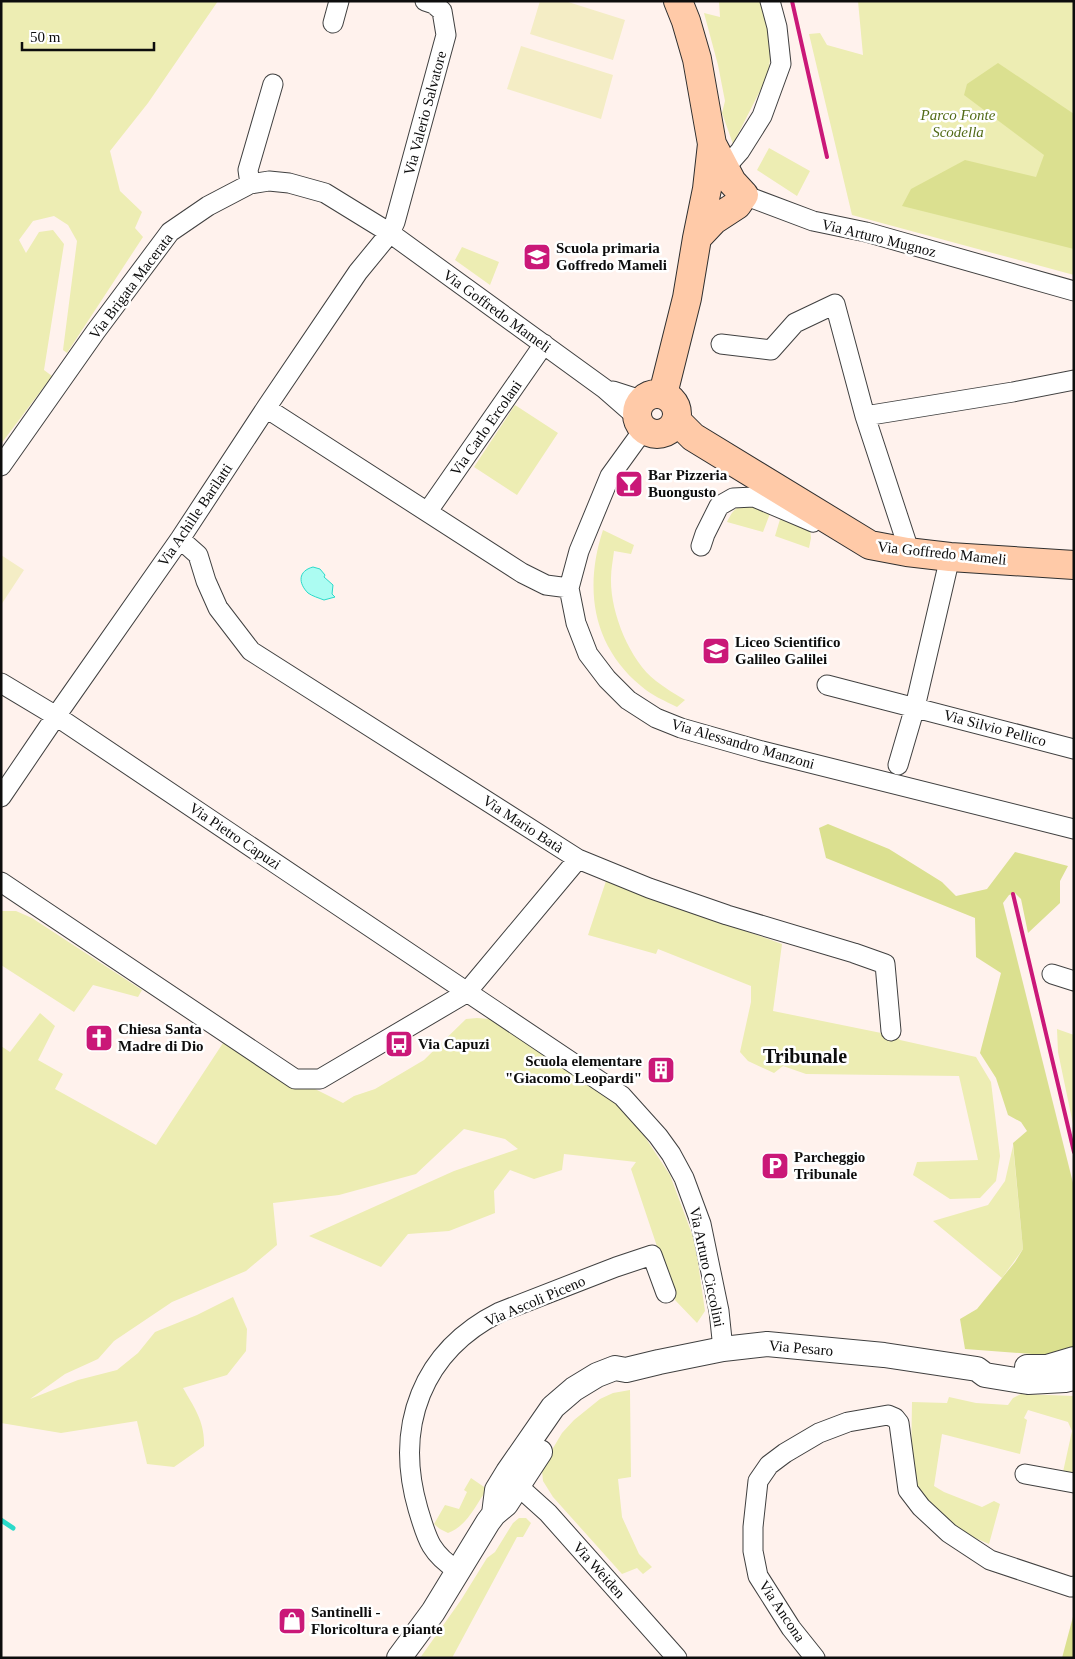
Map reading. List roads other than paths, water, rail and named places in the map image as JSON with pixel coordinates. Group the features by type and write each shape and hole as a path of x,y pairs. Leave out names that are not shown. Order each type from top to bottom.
{"main road":[{"path":"678,1 686,21 702,82 717,155 732,182 744,195 737,205 714,220 697,238"},
{"path":"660,418 687,298 707,190 717,155"},
{"name":"Via Goffredo Mameli","path":"660,418 870,546 950,557 1074,565"}],"street":[{"path":"332,23 339,1"},
{"name":"Via Valerio Salvatore","path":"390,234 395,222 446,35 442,11 434,4 425,1"},
{"path":"717,155 732,160 740,151 762,116 781,64 777,27 770,1"},
{"path":"250,184 248,170 273,84"},
{"name":"Via Brigata Macerata","path":"1,466 96,331 170,232 208,206 250,184 269,180 289,183 325,193 390,234"},
{"name":"Via Arturo Mugnoz","path":"744,195 814,221 866,232 1074,291"},
{"name":"Via Goffredo Mameli","path":"390,234 605,388 660,418"},
{"name":"Via Achille Barilatti","path":"1,797 180,538 358,272 390,234"},
{"path":"721,344 771,350 795,323 835,304 865,416 906,541 907,552"},
{"name":"Via Carlo Ercolani","path":"428,511 544,344"},
{"path":"865,416 1074,380"},
{"path":"266,408 522,573 546,585 569,588"},
{"name":"Via Alessandro Manzoni","path":"660,418 610,476 579,551 569,588 576,623 588,654 607,679 628,700 656,718 681,728 762,751 1074,829"},
{"path":"701,546 719,506 733,498 754,497 813,522 819,514"},
{"name":"Via Mario Batà","path":"180,538 198,555 206,581 218,608 251,651 578,859 658,891 885,964 891,1031"},
{"path":"898,765 915,707 950,557"},
{"name":"Via Pietro Capuzi","path":"1,683 56,716 466,993"},
{"name":"Via Silvio Pellico","path":"827,685 1074,749"},
{"path":"1,882 295,1079 320,1079 466,993 578,859"},
{"path":"1052,974 1074,981"},
{"name":"Via Arturo Ciccolini","path":"466,993 622,1096 662,1142 684,1178 701,1224 719,1311 723,1348"},
{"name":"Via Ascoli Piceno","path":"458,1571 443,1562 434,1552 415,1498 410,1467 412,1421 420,1396 440,1358 464,1335 481,1322 500,1312 652,1255 666,1294"},
{"name":"Via Pesaro","path":"494,1514 497,1490 553,1407 574,1389 597,1375 615,1368 626,1370 723,1348 767,1344 884,1355 977,1368 987,1364 1012,1368 1046,1367 1074,1359"},
{"name":"Via Pesaro","path":"977,1368 985,1375 1028,1382 1074,1378"},
{"name":"Via Pesaro","path":"399,1658 433,1612 494,1514 506,1504 562,1418 581,1399 602,1386 622,1378 626,1370"},
{"name":"Via Pesaro","path":"518,1486 514,1478 518,1468 554,1412 553,1407"},
{"name":"Via Ancona","path":"816,1658 790,1628 758,1576 753,1551 754,1506 758,1481 769,1465 819,1433 848,1422 888,1415 895,1418 899,1423 908,1490 921,1507 949,1533 994,1562 1071,1587 1074,1586"},
{"path":"1025,1474 1074,1483"},
{"name":"Via Weiden","path":"518,1486 548,1513 677,1658"}],"water":[{"path":"313,567 320,569 325,575 324,577 333,585 332,594 335,597 324,600 308,593 302,585 302,574"}],"waterway":[{"path":"1,1520 13,1528"}],"railway":[{"path":"792,1 827,157"},
{"path":"1013,894 1074,1152"}],"place":[{"name":"Scuola primaria Goffredo Mameli","path":"537,257"},
{"name":"Bar Pizzeria Buongusto","path":"629,484"},
{"name":"Liceo Scientifico Galileo Galilei","path":"716,651"},
{"name":"Chiesa Santa Madre di Dio","path":"99,1038"},
{"name":"Via Capuzi","path":"399,1044"},
{"name":"Scuola elementare \"Giacomo Leopardi\"","path":"661,1070"},
{"name":"Parcheggio Tribunale","path":"775,1166"},
{"name":"Santinelli - Floricoltura e piante","path":"292,1621"}],"district":[{"name":"Tribunale","path":"805,1056"}],"park label":[{"name":"Parco Fonte Scodella","path":"958,124"}]}
